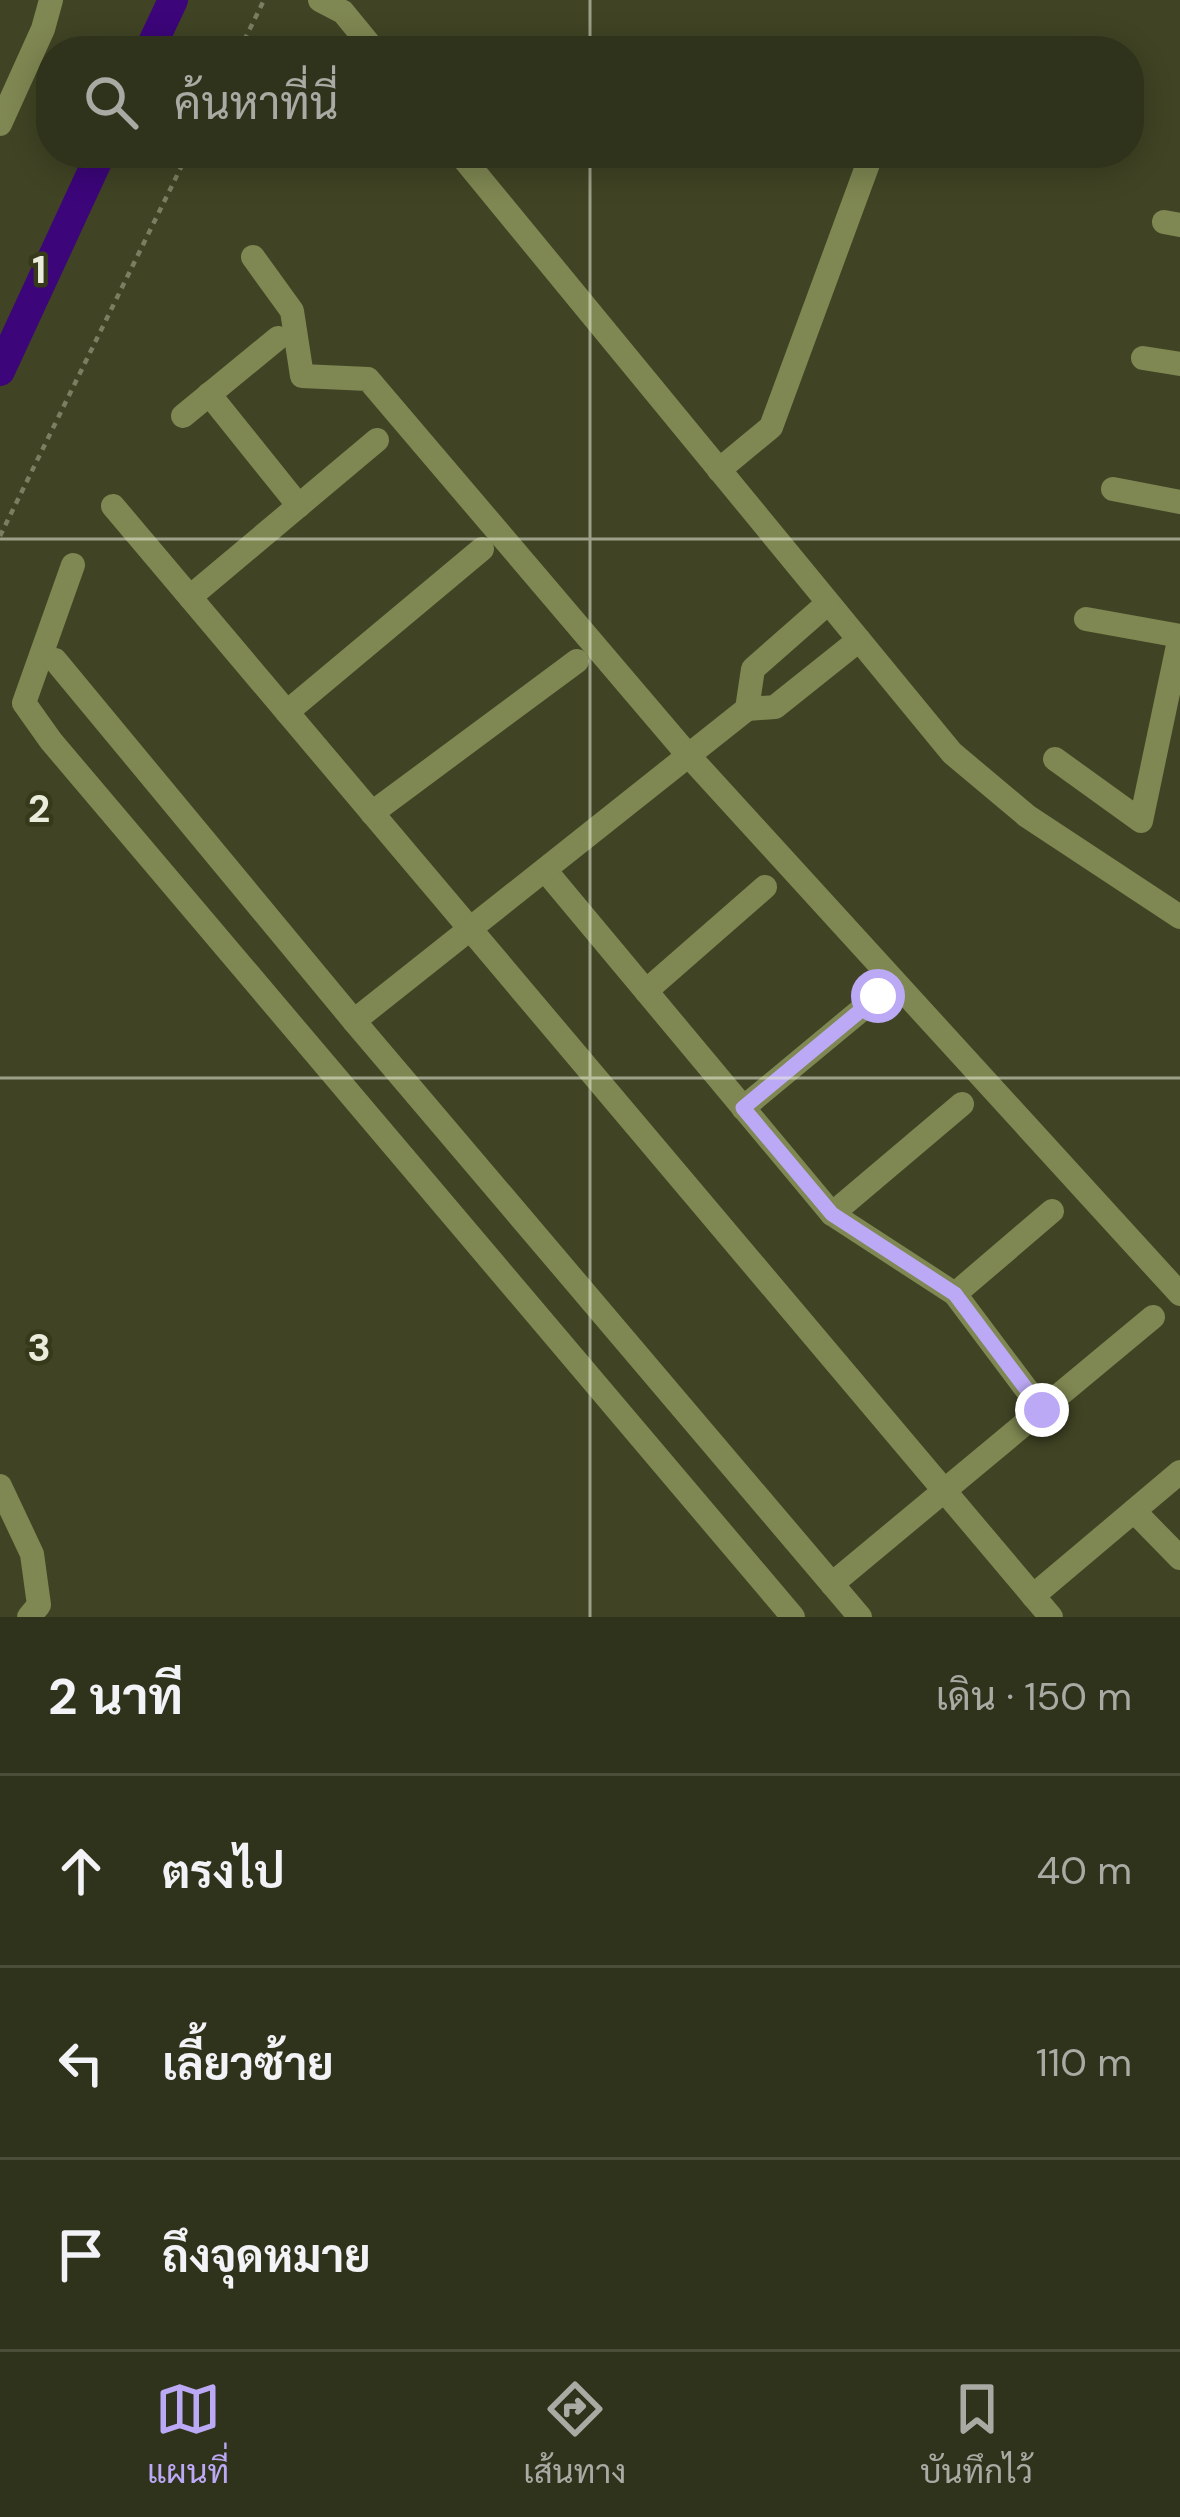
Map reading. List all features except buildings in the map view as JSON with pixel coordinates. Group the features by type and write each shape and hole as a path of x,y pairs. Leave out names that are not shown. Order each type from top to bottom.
{"street":[{"path":"40,36 51,0"},
{"path":"321,0 343,12 363,36"},
{"path":"0,124 36,44"},
{"path":"471,168 952,752 996,790 1180,917"},
{"path":"719,470 771,427 866,168"},
{"path":"253,257 292,311 302,376 368,379 688,755 1180,1294"},
{"path":"182,416 278,338"},
{"path":"1143,358 1180,364"},
{"path":"209,394 299,506"},
{"path":"190,597 377,440"},
{"path":"1113,489 1180,502"},
{"path":"113,506 1051,1617"},
{"path":"287,712 482,549"},
{"path":"73,565 24,703 51,741 793,1617"},
{"path":"747,709 754,669 829,603"},
{"path":"1055,759 1141,820 1180,636 1086,619"},
{"path":"354,1021 747,709 775,707 859,640"},
{"path":"55,660 860,1617"},
{"path":"372,813 577,662"},
{"path":"545,870 832,1214 955,1294 1042,1410"},
{"path":"646,992 765,887"},
{"path":"743,1108 878,996"},
{"path":"832,1214 962,1104"},
{"path":"955,1294 1052,1211"},
{"path":"832,1584 1153,1317"},
{"path":"1033,1596 1180,1472"},
{"path":"0,1486 32,1554 39,1605 29,1617"},
{"path":"1134,1511 1180,1558"}],"path":[{"path":"246,36 264,0"},
{"path":"0,536 181,168"}],"waterway":[{"path":"156,36 173,0"},
{"path":"0,371 94,168"}],"route":[{"path":"878,996 743,1108 832,1214 955,1294 1042,1410"}]}
